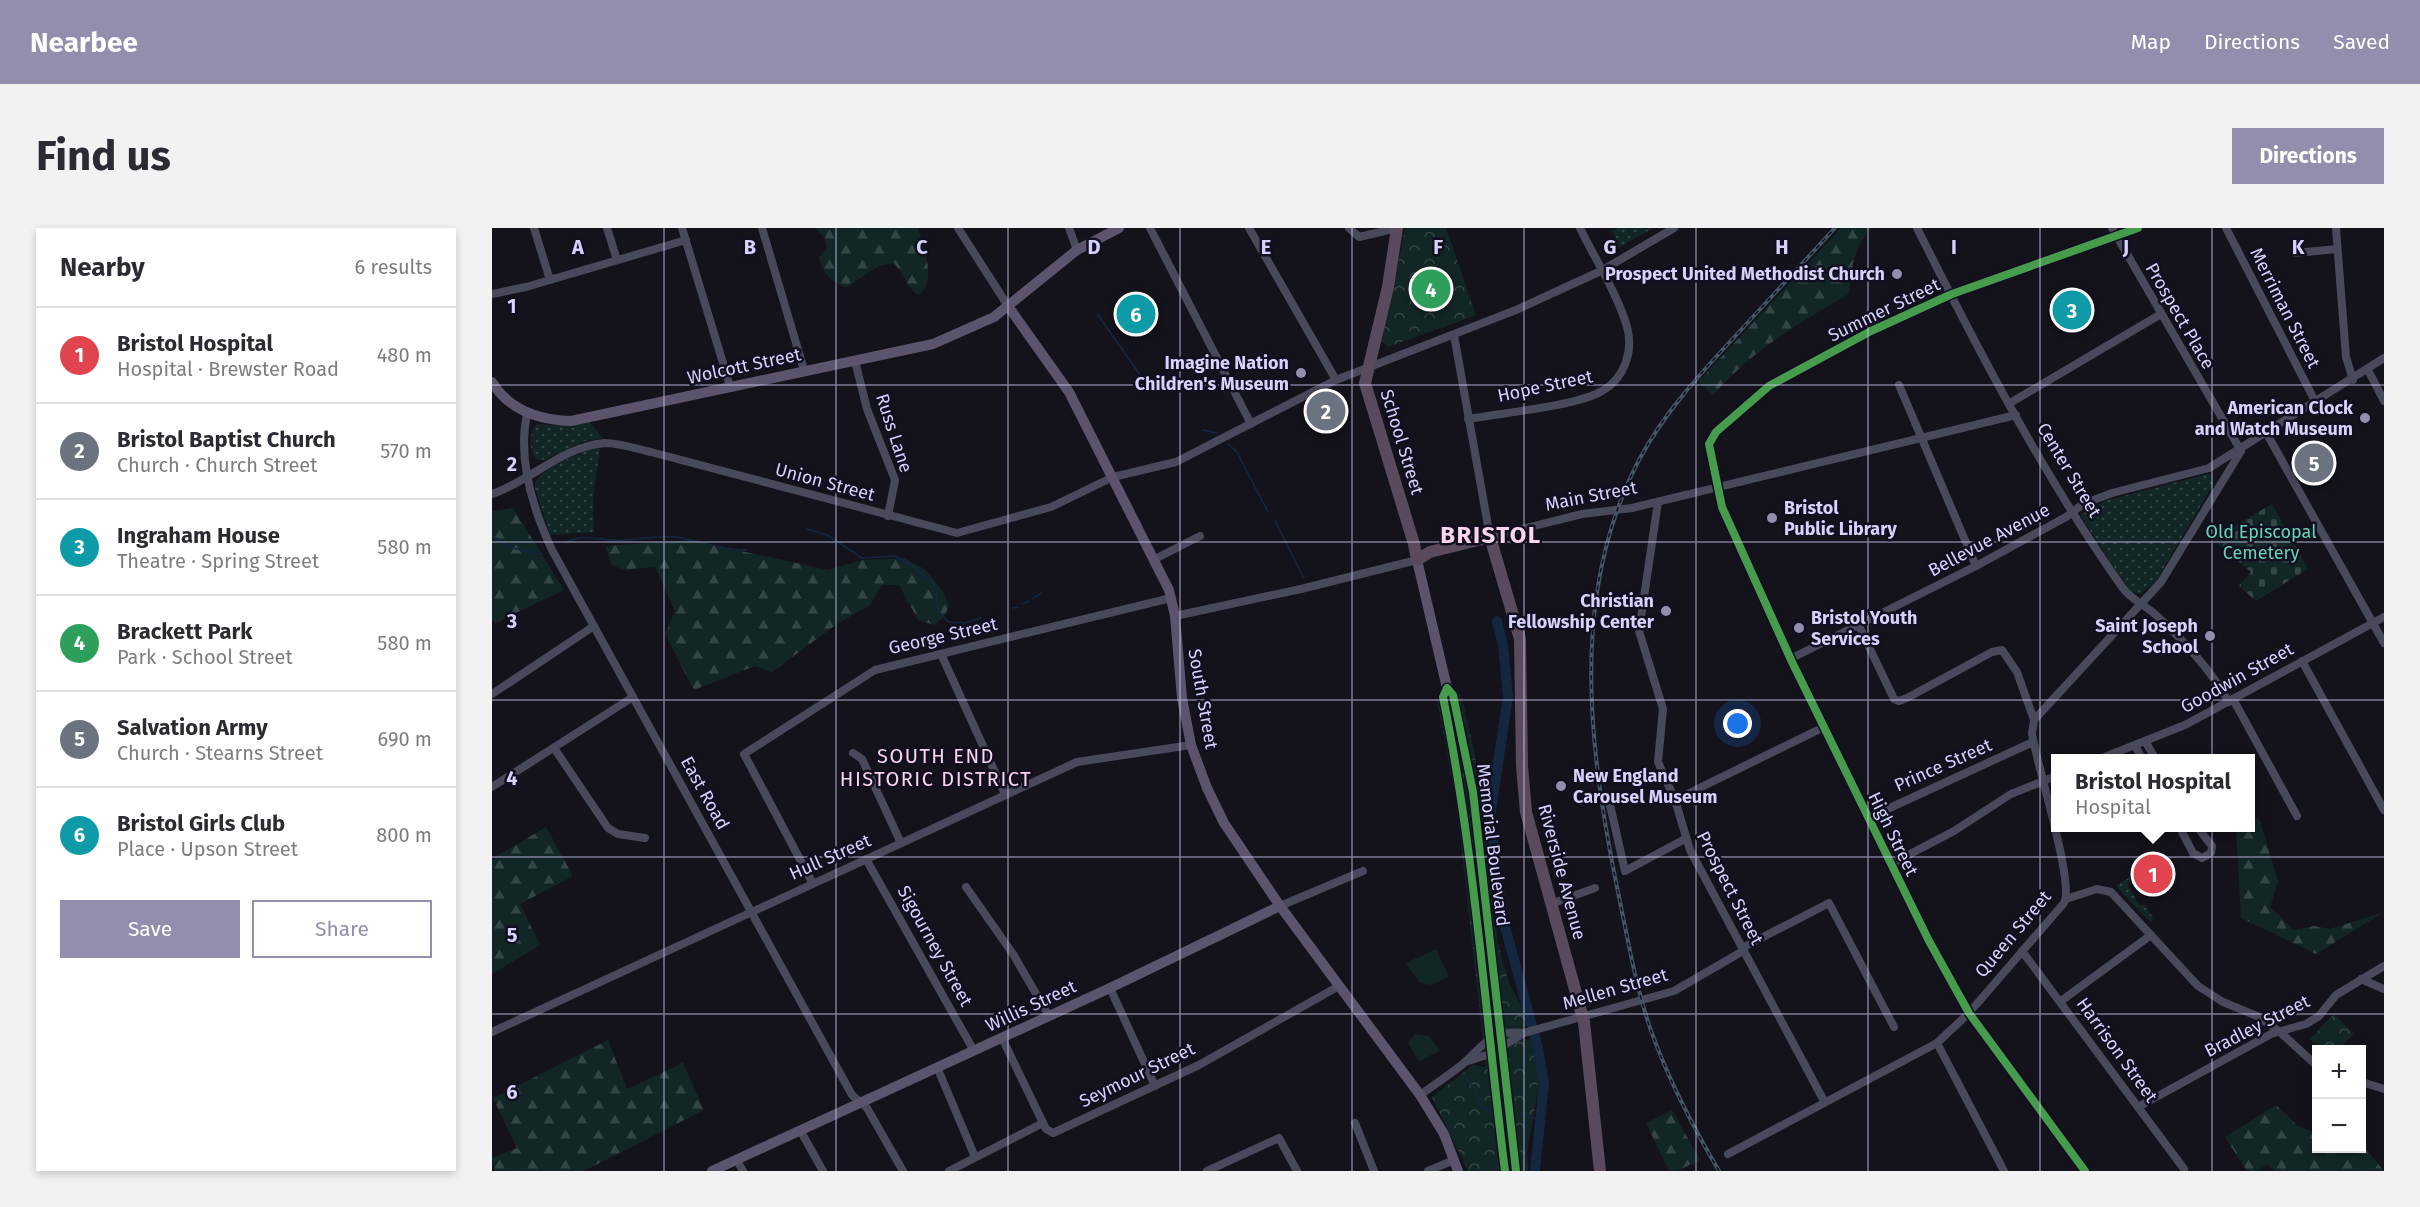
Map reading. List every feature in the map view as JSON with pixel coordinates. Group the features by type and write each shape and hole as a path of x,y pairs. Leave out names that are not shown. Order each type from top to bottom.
{"highway":[{"name":"School Street","path":"1397,228 1388,287 1365,383 1414,543 1417,560"},
{"name":"Main Street","path":"1417,560 1430,552 1490,537"},
{"name":"Riverside Avenue","path":"1490,537 1520,639 1522,766 1526,812 1582,1016 1600,1171"}],"main road":[{"name":"Wolcott Street","path":"492,382 503,396 527,414 556,421 571,421 933,344 980,325 1008,306 1077,250 1119,228"},
{"name":"South Street","path":"1008,306 1069,392 1155,559 1172,598 1182,698 1191,745 1207,788 1224,823 1280,906 1420,1095 1444,1134 1458,1171"},
{"name":"Memorial Boulevard","path":"1417,560 1447,688 1453,695 1473,792 1516,1171"},
{"name":"Memorial Boulevard","path":"1447,688 1443,697 1469,846 1504,1171"},
{"name":"Willis Street","path":"712,1171 1110,988 1280,906"}],"street":[{"path":"534,228 550,280"},
{"path":"607,228 617,260"},
{"path":"682,228 730,386"},
{"path":"762,228 804,370"},
{"path":"958,228 1008,306"},
{"path":"1069,228 1077,250"},
{"path":"1150,228 1251,424"},
{"path":"1249,228 1336,380"},
{"path":"1349,228 1359,237 1397,228"},
{"name":"Hope Street","path":"1468,419 1586,398 1612,384 1626,363 1629,338 1624,318 1580,228"},
{"name":"Union Street","path":"492,494 520,483 527,476 584,447 607,443 651,452 957,533 1051,507 1113,477 1176,462 1336,380 1516,310 1601,271 1674,228"},
{"name":"Center Street","path":"1917,228 2016,415 2122,587 2133,600 2141,604 2201,659 2231,700 2297,816"},
{"name":"Summer Street","path":"1717,487 1709,451 1710,439 1750,400 1800,367 1952,294 2114,232 2138,228"},
{"name":"Merriman Street","path":"2226,228 2316,403"},
{"path":"2336,228 2346,357 2354,380"},
{"name":"Prospect Place","path":"2114,232 2241,451"},
{"path":"492,294 550,280 686,240"},
{"path":"2295,253 2337,249"},
{"path":"2010,403 2160,314"},
{"name":"Riverside Avenue","path":"1454,335 1490,537"},
{"name":"Bellevue Avenue","path":"1790,659 1976,566 2083,504 2112,493 2209,468 2241,451 2354,380 2384,358"},
{"name":"Russ Lane","path":"855,361 867,409 895,480 888,516"},
{"path":"2368,370 2384,401"},
{"path":"1899,385 1976,566"},
{"name":"East Road","path":"527,414 524,429 527,476 537,513 548,541 852,1095 872,1116 903,1171"},
{"name":"Main Street","path":"1490,537 1582,514 1658,502 2016,415"},
{"path":"2267,434 2384,643"},
{"path":"1859,626 1894,699 1899,701 1907,698 1992,652 2002,650 2017,672 2034,720 2164,578 2241,451"},
{"name":"Bellevue Avenue","path":"2209,468 2227,473"},
{"name":"High Street","path":"1717,487 1722,507 1790,659 1891,864 1969,1013 2085,1171"},
{"name":"Prospect Street","path":"1658,502 1639,631 1663,709 1658,762 1674,800 1685,840 1824,1101"},
{"path":"1155,559 1200,536"},
{"name":"Main Street","path":"1174,616 1301,589 1417,560"},
{"name":"George Street","path":"812,882 744,754 875,670 1172,598"},
{"name":"Goodwin Street","path":"2115,754 2185,725 2384,617"},
{"path":"492,694 594,626"},
{"path":"941,654 1005,794"},
{"path":"2302,661 2384,810"},
{"path":"492,787 633,697"},
{"name":"Queen Street","path":"2034,720 2031,729 2033,742 2051,815"},
{"path":"1674,800 1824,727"},
{"path":"2145,741 2152,754"},
{"name":"Prince Street","path":"1868,818 2033,742"},
{"name":"Hull Street","path":"492,1032 812,882 1077,762 1191,745"},
{"path":"2135,746 2139,754"},
{"path":"554,748 608,828 618,834 645,838"},
{"path":"853,753 862,759 901,843"},
{"path":"1891,864 1954,831 2012,794 2051,778"},
{"path":"1610,805 1625,872 1685,840"},
{"name":"Queen Street","path":"1728,1154 1937,1043 1969,1013 2066,899 2055,832"},
{"path":"2182,832 2193,853 2202,858 2211,853 2212,846 2201,832"},
{"name":"Sigourney Street","path":"866,859 974,1051"},
{"name":"Willis Street","path":"1280,906 1363,871"},
{"path":"966,887 1013,954 1048,1016"},
{"path":"1551,904 1595,888"},
{"path":"2066,899 2097,889 2107,890 2116,895 2198,986 2223,1002 2257,1016 2280,1032 2312,1061"},
{"name":"Mellen Street","path":"1420,1095 1465,1062 1488,1038 1501,1034 1524,1033 1674,991 1743,949 1828,903 1894,1027"},
{"path":"2061,1001 2151,935"},
{"name":"Harrison Street","path":"2022,951 2184,1169"},
{"name":"Bradley Street","path":"2138,1107 2280,1032 2306,1024 2319,1016 2336,995 2384,966"},
{"path":"2361,979 2384,989"},
{"name":"Seymour Street","path":"1043,1123 1050,1133 1053,1133 1155,1086 1199,1065 1340,986"},
{"path":"1110,988 1155,1086"},
{"name":"Mellen Street","path":"1465,1062 1503,1048 1524,1033"},
{"path":"949,1171 1043,1123 1002,1038"},
{"path":"1937,1043 2004,1171"},
{"path":"937,1067 975,1157"},
{"path":"2366,1084 2384,1089"},
{"path":"1355,1123 1374,1171"},
{"path":"800,1130 823,1171"},
{"path":"1206,1171 1279,1138 1298,1171"},
{"path":"736,1159 743,1171"},
{"path":"1428,1171 1454,1160"}],"green space":[{"path":"815,228 918,228 928,273 924,290 918,295 914,292 894,263 878,266 846,288 841,286 828,276 823,268 819,258 827,247 824,237"},
{"path":"1405,228 1446,228 1476,315 1388,347 1381,341"},
{"path":"1617,228 1653,228 1609,253 1602,250 1601,246 1616,238 1612,231"},
{"path":"1841,228 1871,228 1854,259 1849,294 1777,338 1745,363 1713,395 1698,382"},
{"path":"1451,259 1460,284 1446,289 1437,264"},
{"path":"589,422 603,438 585,441 544,460 535,459 530,441 537,424 571,426"},
{"path":"600,447 593,498 594,532 550,535 535,489 535,482 564,460"},
{"path":"2208,474 2212,475 2213,485 2156,581 2141,594 2130,592 2080,515 2107,500"},
{"name":"Old Episcopal Cemetery","path":"2272,504 2308,569 2256,601 2239,586 2251,572 2212,539"},
{"path":"513,508 564,590 495,623 492,619 492,511"},
{"path":"691,540 828,570 863,560 904,558 926,570 943,592 949,606 944,617 934,625 918,620 899,585 882,585 870,605 837,624 772,672 755,666 694,690 665,634 675,611 655,567 624,570 612,565 605,546"},
{"path":"1461,694 1475,755 1498,943 1509,983 1524,1011 1528,1025 1522,1029 1525,1039 1531,1040 1539,1072 1527,1152 1528,1171 1468,1171 1432,1097 1473,1065 1486,1067 1456,798 1437,700"},
{"path":"2259,818 2278,881 2270,907 2294,930 2314,926 2330,929 2384,912 2316,954 2241,918 2236,832 2255,832 2255,820"},
{"path":"546,827 573,876 520,904 540,945 492,974 492,859"},
{"path":"2130,877 2132,881 2127,883 2139,905 2145,905 2153,918 2151,923 2116,886"},
{"path":"1436,949 1449,977 1430,985 1420,983 1406,963"},
{"path":"2334,1014 2354,1034 2343,1045 2317,1045 2310,1039"},
{"path":"1415,1034 1429,1036 1440,1050 1419,1062 1408,1043"},
{"path":"608,1040 627,1089 683,1063 704,1110 584,1171 495,1171 492,1158 517,1148 493,1098"},
{"path":"2276,1105 2298,1126 2312,1131 2312,1153 2366,1153 2366,1150 2384,1171 2275,1171 2267,1164 2258,1171 2247,1171 2225,1137"},
{"path":"1672,1110 1700,1160 1677,1171 1669,1171 1646,1123"}],"waterway":[{"path":"1098,315 1152,392"},
{"path":"1203,430 1217,433"},
{"path":"1228,444 1237,452 1268,512"},
{"path":"1275,521 1303,577"},
{"path":"807,529 827,535 862,558 896,556 913,566 932,582 936,590 938,610 948,622 965,623 981,618"},
{"path":"492,536 512,548 542,554"},
{"path":"565,543 582,538 618,540 675,537 730,549 747,550"},
{"path":"1033,598 1042,593"},
{"path":"1023,604 1029,601"},
{"path":"1013,608 1018,607"},
{"path":"1497,621 1503,645 1508,696 1490,817 1503,919 1538,1048 1544,1083 1535,1171"},
{"path":"1462,1074 1474,1088 1482,1107 1489,1110"},
{"path":"1521,1113 1539,1120"}],"railway":[{"path":"1719,1171 1685,1109 1663,1061 1644,1010 1635,974 1600,791 1591,678 1593,622 1601,567 1616,513 1649,442 1698,377 1835,228"}],"cycle path":[{"path":"2085,1171 1969,1013 1929,941 1792,662 1722,507 1709,444 1716,432 1769,386 1871,331 1952,294 2138,228"},
{"path":"1505,1171 1471,874 1443,697 1447,688 1453,695 1473,792 1516,1171"}],"place":[{"name":"Prospect United Methodist Church","path":"1897,274"},
{"name":"Brackett Park","path":"1431,289"},
{"name":"Ingraham House","path":"2072,310"},
{"name":"Bristol Girls Club","path":"1136,314"},
{"name":"Imagine Nation Children's Museum","path":"1301,373"},
{"name":"Bristol Baptist Church","path":"1326,411"},
{"name":"American Clock and Watch Museum","path":"2365,418"},
{"name":"Salvation Army","path":"2314,463"},
{"name":"Bristol Public Library","path":"1772,518"},
{"name":"Christian Fellowship Center","path":"1666,611"},
{"name":"Bristol Youth Services","path":"1799,628"},
{"name":"Saint Joseph School","path":"2210,636"},
{"name":"New England Carousel Museum","path":"1561,786"},
{"name":"Bristol Hospital","path":"2153,874"}],"district":[{"name":"BRISTOL","path":"1491,535"},
{"name":"SOUTH END HISTORIC DISTRICT","path":"936,768"}]}
